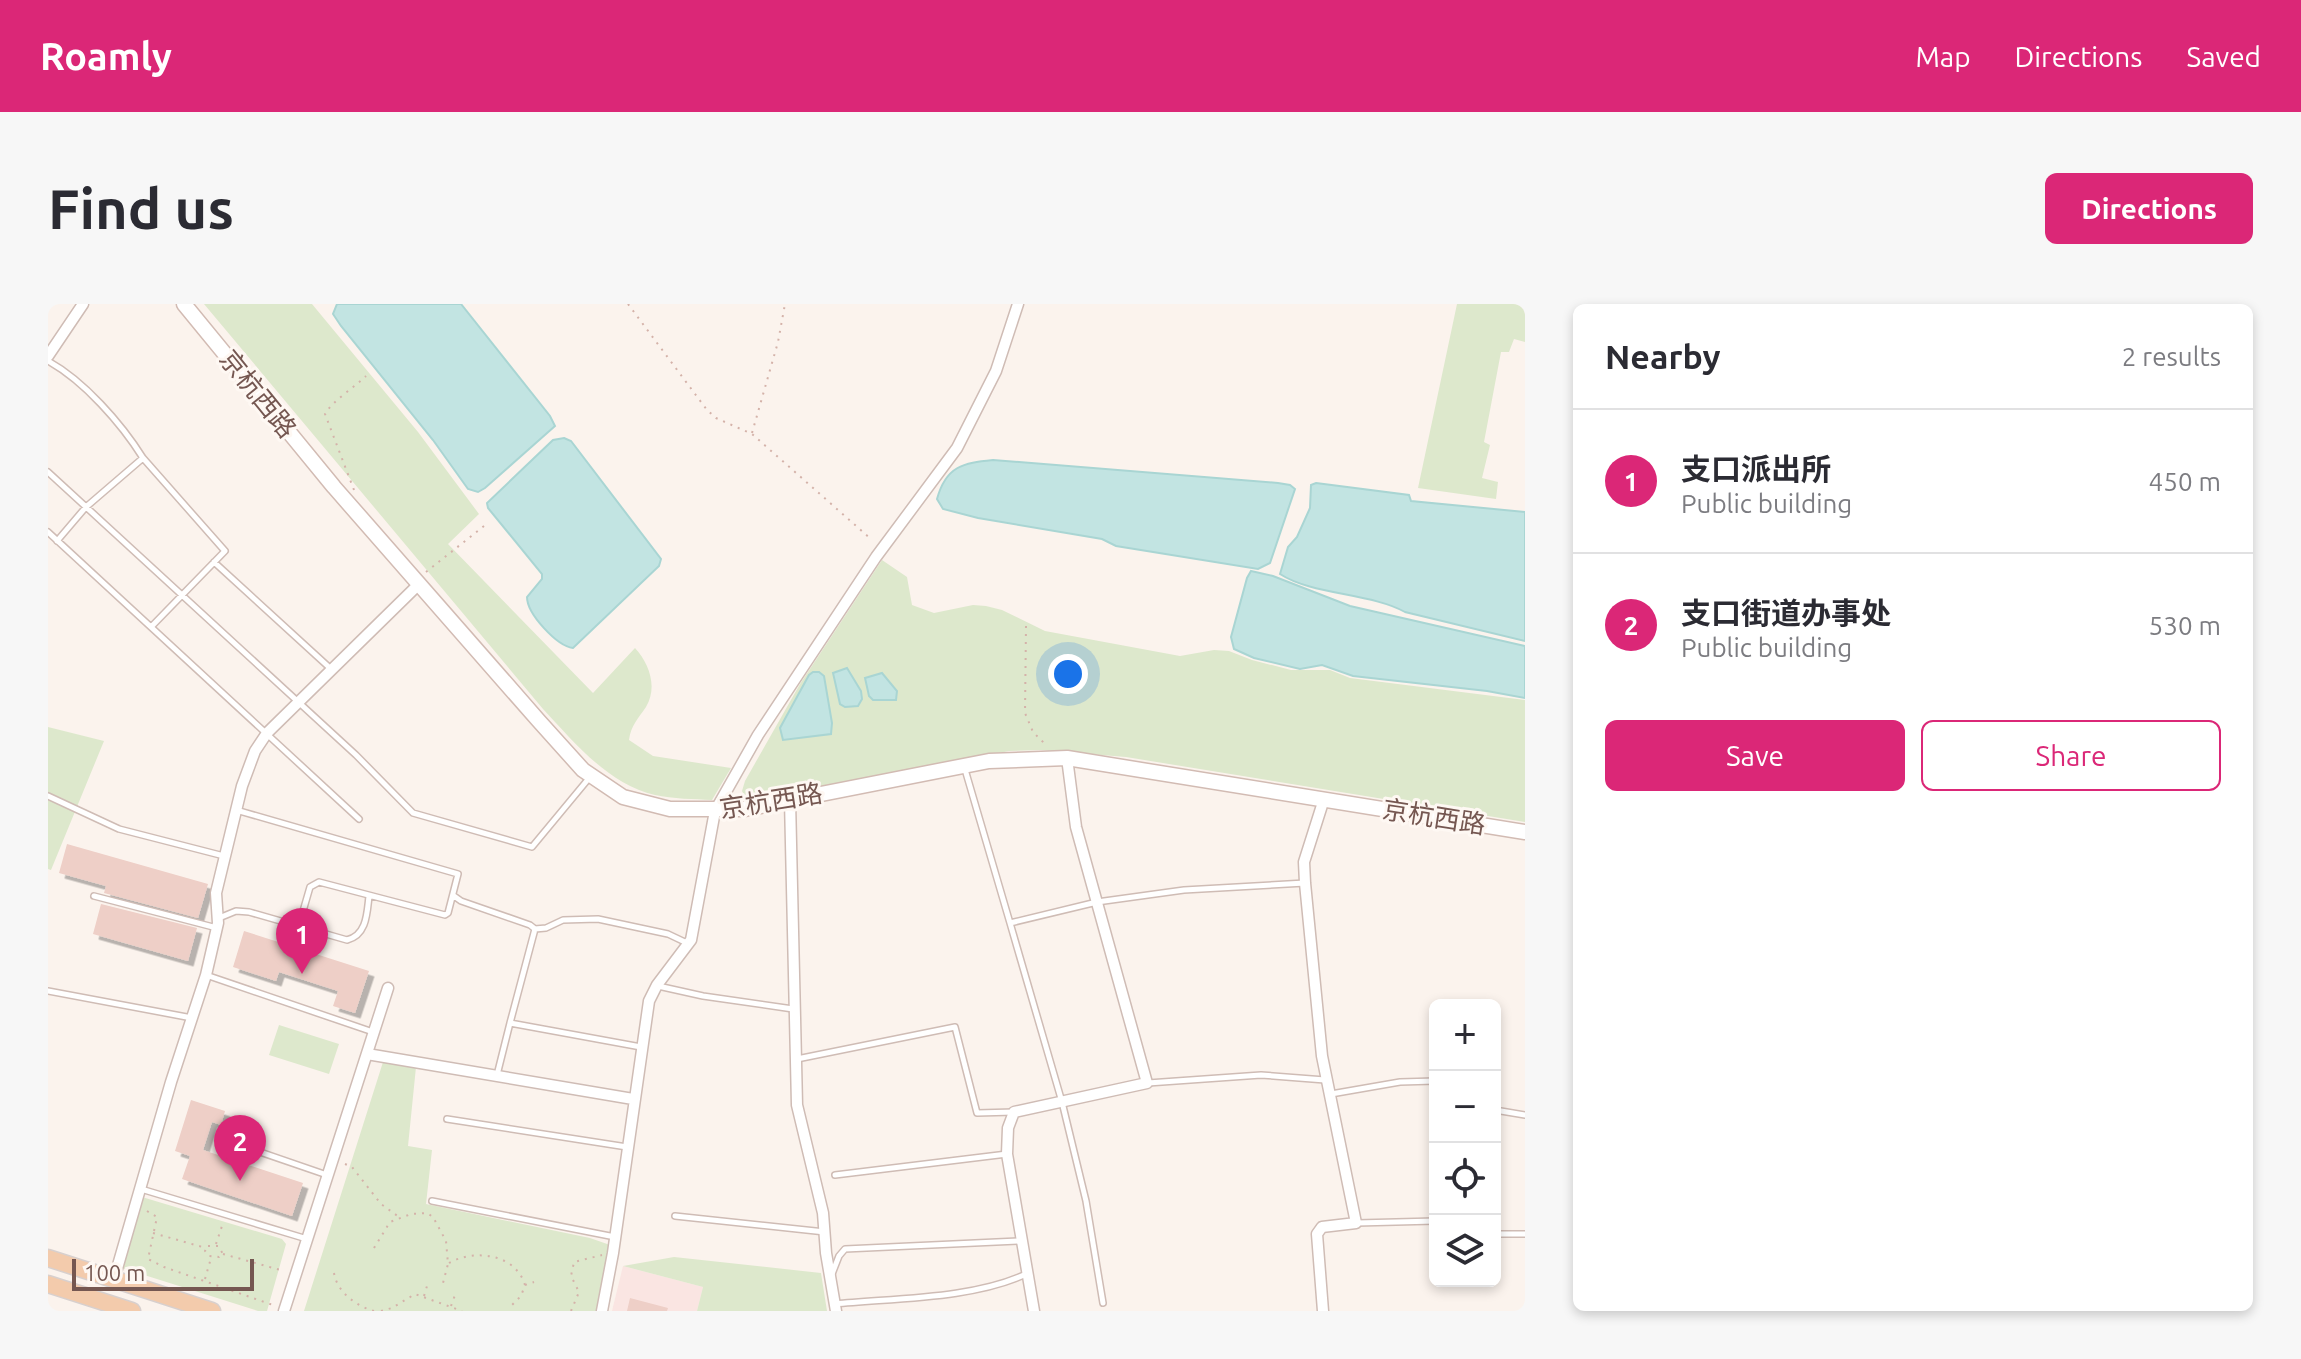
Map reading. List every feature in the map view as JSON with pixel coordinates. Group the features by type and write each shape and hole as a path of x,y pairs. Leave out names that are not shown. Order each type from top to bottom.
{"main road":[{"name":"京杭西路","path":"184,304 334,487 583,770 623,797 649,806 715,811 745,809 964,765 1062,758 1525,832"},
{"path":"48,1258 212,1311"},
{"path":"49,1287 132,1311"}],"street":[{"path":"48,359 83,304"},
{"path":"602,1311 649,1001 657,985 691,940 715,811 758,735 882,549 957,448 996,371 1018,304"},
{"path":"114,1279 206,975 217,923 216,893 235,810 255,751 267,733 416,581"},
{"path":"1034,1311 1007,1154 1008,1128 1014,1112 1147,1083 1076,827 1062,758"},
{"path":"1323,1311 1317,1234 1322,1227 1356,1223 1322,1056 1305,883 1304,862 1324,799"},
{"path":"790,800 797,1105 823,1213 835,1307"},
{"path":"284,1310 388,988"},
{"path":"367,1054 633,1099"}],"lane":[{"path":"48,359 63,369 126,431 143,458 225,551 151,627"},
{"path":"57,541 86,507 143,458"},
{"path":"48,472 299,702 413,813 532,847 591,776"},
{"path":"48,532 359,819"},
{"path":"214,562 332,670"},
{"path":"964,765 1062,1102 1086,1201 1103,1303"},
{"path":"48,796 119,829 225,856"},
{"path":"235,810 455,872 459,877 445,915 313,883 299,925"},
{"path":"1010,923 1097,902 1184,890 1305,883"},
{"path":"94,896 217,923 236,911 249,912 347,940 353,939 363,929 369,896"},
{"path":"454,896 535,929 546,928 563,920 598,919 668,934 688,944"},
{"path":"497,1076 535,929"},
{"path":"206,975 374,1033"},
{"path":"657,985 703,996 795,1009"},
{"path":"48,991 192,1018"},
{"path":"510,1023 641,1047"},
{"path":"796,1059 955,1027 977,1113 1014,1112"},
{"path":"1147,1083 1261,1075 1328,1080"},
{"path":"1331,1094 1400,1082 1429,1081"},
{"path":"1501,1111 1525,1115"},
{"path":"447,1119 627,1147"},
{"path":"222,1139 328,1175"},
{"path":"835,1175 1007,1154"},
{"path":"140,1189 307,1239"},
{"path":"432,1201 615,1237"},
{"path":"675,1216 825,1232"},
{"path":"1356,1223 1429,1221"},
{"path":"1501,1234 1525,1234"},
{"path":"830,1278 845,1249 1020,1241"},
{"path":"835,1307 979,1290 1010,1282 1026,1274"}],"path":[{"path":"628,304 707,410 716,418 752,434 882,549"},
{"path":"752,434 778,342 785,304"},
{"path":"356,496 325,414 329,407 366,376"},
{"path":"416,581 484,526"},
{"path":"1026,626 1027,723 1062,758"},
{"path":"334,1158 352,1167 381,1204 399,1217"},
{"path":"134,1207 156,1214 148,1259 284,1310"},
{"path":"374,1248 390,1222 399,1217 418,1213 433,1217 446,1241 448,1264 443,1283"},
{"path":"216,1246 226,1215"},
{"path":"153,1233 206,1248 216,1246 221,1248 223,1254"},
{"path":"206,1248 212,1257"},
{"path":"571,1311 579,1292 571,1276 574,1262 613,1253"},
{"path":"212,1257 223,1254 296,1274"},
{"path":"448,1264 463,1255 488,1255 516,1269 525,1285 521,1296 512,1305"},
{"path":"205,1280 212,1257"},
{"path":"334,1273 335,1282 347,1295 364,1308 374,1311"},
{"path":"525,1285 534,1282"},
{"path":"424,1297 427,1286"},
{"path":"381,1311 394,1309 415,1294 462,1311"},
{"path":"451,1307 455,1295"}],"shaded area":[{"path":"623,1266 703,1287 697,1311 612,1311"}],"green space":[{"path":"204,304 312,304 418,432 479,514 448,544 593,693 635,648 648,668 651,691 629,740 653,756 731,768 712,800 669,797 638,790 593,761 543,709"},
{"path":"1457,304 1525,304 1525,342 1514,339 1509,352 1501,352 1484,442 1490,445 1482,478 1498,482 1496,499 1418,488"},
{"path":"882,560 907,577 912,605 934,613 973,605 986,606 1002,610 1045,631 1180,656 1214,650 1229,651 1291,670 1330,670 1350,678 1525,700 1525,822 1126,757 1041,750 1009,751 758,801 746,799 742,791 745,781 800,684"},
{"path":"48,727 104,741 51,870 48,869"},
{"path":"279,1025 339,1044 329,1074 269,1055"},
{"path":"383,1062 416,1067 408,1146 432,1150 426,1204 590,1238 610,1245 596,1311 304,1311"},
{"path":"142,1197 282,1239 286,1244 267,1311 258,1311 122,1268"},
{"path":"674,1257 821,1273 827,1311 697,1311 703,1287 623,1266"}],"water":[{"path":"337,304 461,304 555,426 485,488 478,492 468,489 433,440 341,326 333,314"},
{"path":"564,438 571,441 661,559 659,566 573,648 551,635 532,612 527,597 542,579 542,574 487,503 553,440"},
{"path":"993,460 1278,483 1295,489 1270,563 1258,569 1116,546 1102,539 943,509 937,499 945,479 951,473 964,465"},
{"path":"1316,483 1409,495 1411,501 1525,512 1525,641 1308,586 1280,574 1288,547 1297,537 1310,508 1311,485"},
{"path":"1251,571 1273,576 1350,606 1525,646 1525,698 1353,676 1322,665 1300,669 1254,658 1234,649 1231,637"},
{"path":"847,668 861,691 862,699 858,706 845,707 840,704 833,673"},
{"path":"813,672 824,676 831,734 783,740 780,728"},
{"path":"882,673 897,691 896,700 873,700 869,696 865,678"}],"building":[{"path":"67,844 208,884 198,918 104,893 106,886 59,873"},
{"path":"101,904 197,928 188,961 93,934"},
{"path":"244,931 369,971 355,1013 333,1006 338,991 279,972 276,981 233,967"},
{"path":"191,1100 225,1111 221,1125 212,1122 203,1150 303,1183 292,1216 182,1179 190,1156 175,1151"},
{"path":"630,1298 668,1308 667,1311 627,1311"}],"place":[{"name":"支口派出所","path":"302,974"},
{"name":"支口街道办事处","path":"240,1181"}]}
